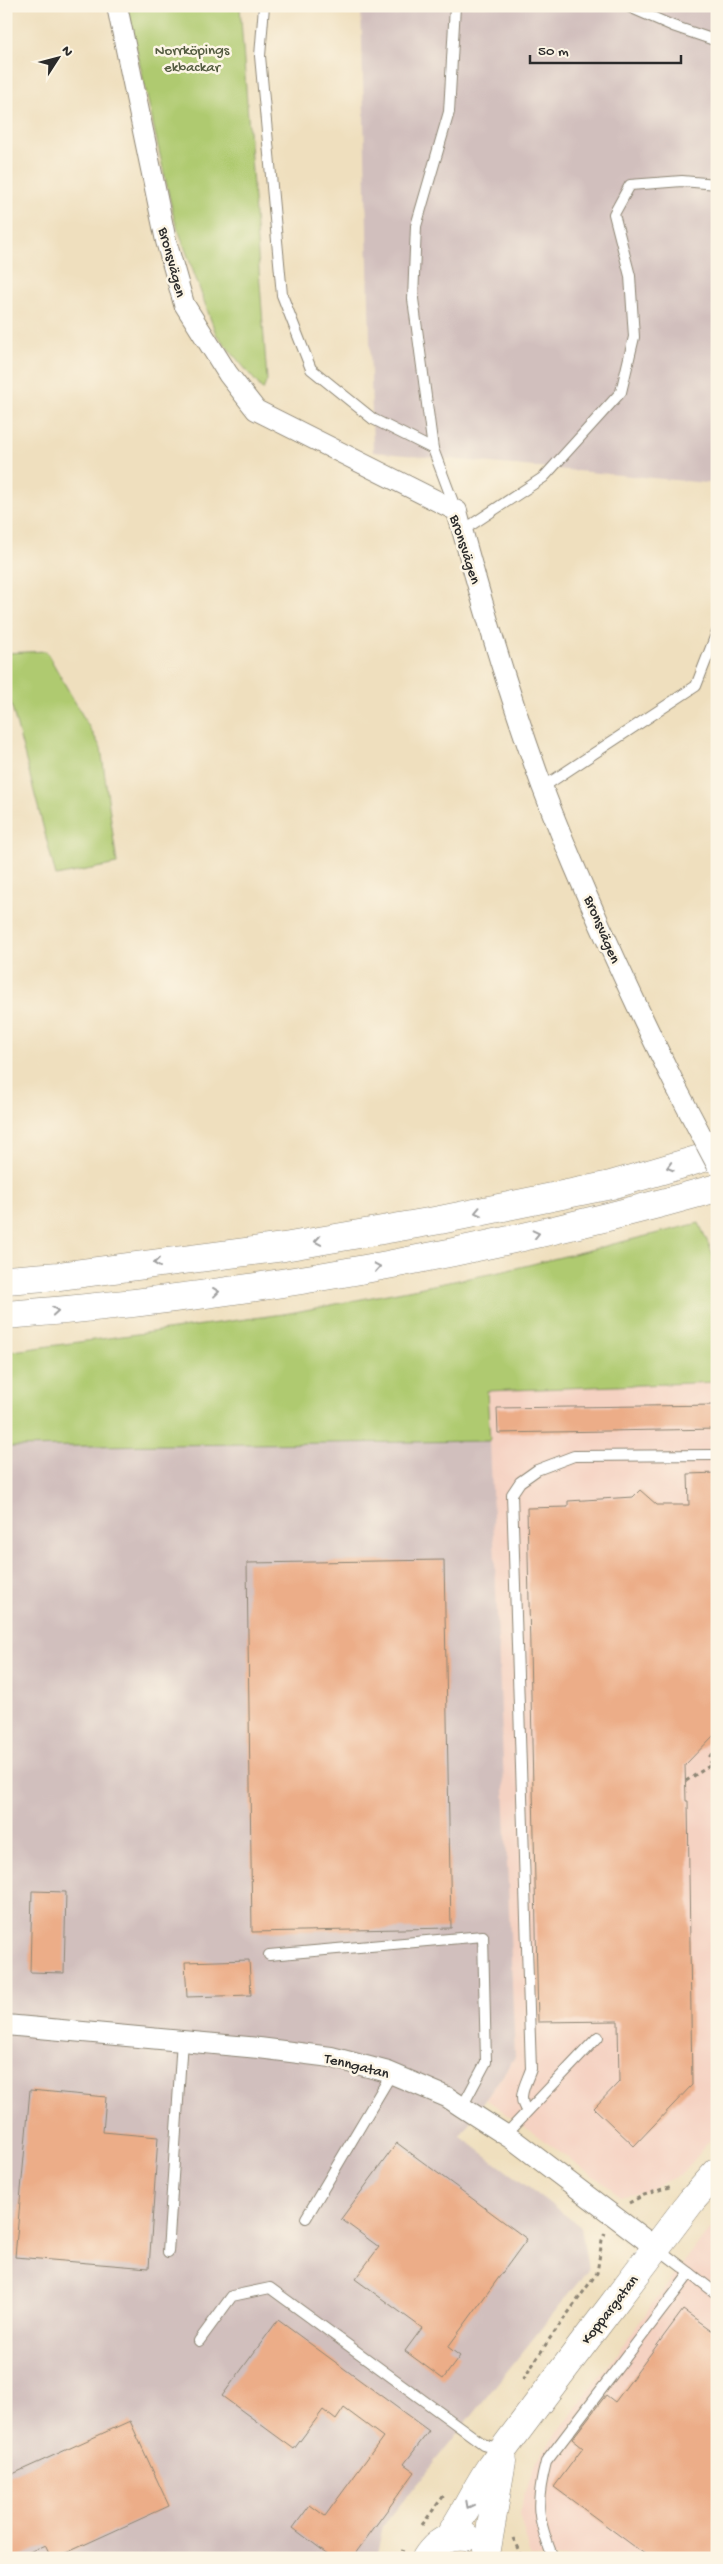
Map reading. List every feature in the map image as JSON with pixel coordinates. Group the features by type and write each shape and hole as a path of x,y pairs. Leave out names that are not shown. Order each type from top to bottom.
{"main road":[{"path":"6,1280 59,1276 284,1247 440,1220 612,1185 717,1154"},
{"path":"6,1315 62,1311 300,1281 447,1254 624,1214 717,1188"},
{"name":"Koppargatan","path":"418,2550 448,2538 463,2517 491,2467 656,2248 717,2172"},
{"name":"Koppargatan","path":"489,2553 505,2450"},
{"path":"448,2538 465,2537 480,2543 489,2553"}],"street":[{"name":"Bronsvägen","path":"117,6 166,241 184,304 228,374 256,410 457,511 498,657 543,786 628,987 676,1087 717,1165"},
{"name":"Tenngatan","path":"6,2025 182,2040 331,2057 392,2073 447,2097 505,2135 616,2216 656,2248"}],"lane":[{"path":"264,6 260,56 282,295 311,369 373,419 433,448"},
{"path":"455,6 449,112 416,226 413,298 433,448 457,511"},
{"path":"631,7 673,26 717,41"},
{"path":"462,531 544,477 621,392 634,337 630,276 614,214 630,185 682,180 717,184"},
{"path":"543,786 696,686 717,632"},
{"path":"527,2111 522,2105 521,2095 531,2069 512,1494 520,1482 537,1470 574,1456 717,1455"},
{"path":"268,1955 483,1936 486,2062 462,2107"},
{"path":"505,2135 598,2037"},
{"path":"168,2252 182,2040"},
{"path":"306,2218 392,2073"},
{"path":"656,2248 717,2294"},
{"path":"553,2558 541,2527 538,2495 546,2462 690,2273"},
{"path":"200,2341 232,2296 270,2288 483,2444 505,2450"}],"path":[{"path":"711,1765 710,1756 717,1749"},
{"path":"686,1781 711,1765 717,1765"},
{"path":"523,2381 597,2273 602,2240 609,2225 627,2204 637,2197 674,2186"},
{"path":"420,2528 448,2490"},
{"path":"398,2558 418,2550"}],"shaded area":[{"path":"361,6 717,6 717,484 373,452"},
{"path":"717,1382 717,2132 680,2175 643,2192 620,2195 486,2099 515,2057 487,1391"},
{"path":"490,1441 515,2057 460,2136 581,2227 588,2270 383,2526 376,2558 6,2558 6,1447"},
{"path":"717,2223 717,2558 531,2558 519,2513 535,2463 700,2241"}],"green space":[{"name":"Norrköpings ekbackar","path":"127,6 240,6 267,380 263,390 216,334 174,218"},
{"path":"46,651 101,748 117,864 56,876 6,684 6,653"},
{"path":"699,1223 717,1263 717,1382 487,1391 490,1441 6,1447 6,1352 290,1313 500,1272"}],"building":[{"path":"717,1405 717,1429 498,1433 497,1408"},
{"path":"717,1473 717,1732 685,1765 686,1801 688,1801 692,2085 634,2146 594,2108 619,2082 618,2021 538,2022 527,1508 568,1507 568,1501 633,1497 640,1490 657,1505 689,1505 688,1474"},
{"path":"444,1560 451,1928 252,1932 247,1563"},
{"path":"32,1891 66,1892 64,1973 30,1972"},
{"path":"249,1960 251,1995 187,1997 185,1962"},
{"path":"30,2090 106,2097 103,2132 158,2137 149,2268 15,2257"},
{"path":"397,2143 527,2239 448,2347 460,2356 443,2379 405,2351 422,2328 355,2279 379,2247 341,2219"},
{"path":"683,2310 717,2334 717,2558 650,2558 554,2487 583,2448 572,2439 606,2395 615,2402"},
{"path":"278,2320 429,2431 404,2464 415,2472 352,2558 333,2558 293,2528 310,2505 325,2516 383,2437 344,2408 336,2420 323,2410 294,2449 222,2396"},
{"path":"130,2421 169,2506 55,2558 51,2558 45,2545 16,2558 11,2558 6,2547 6,2477"}]}
